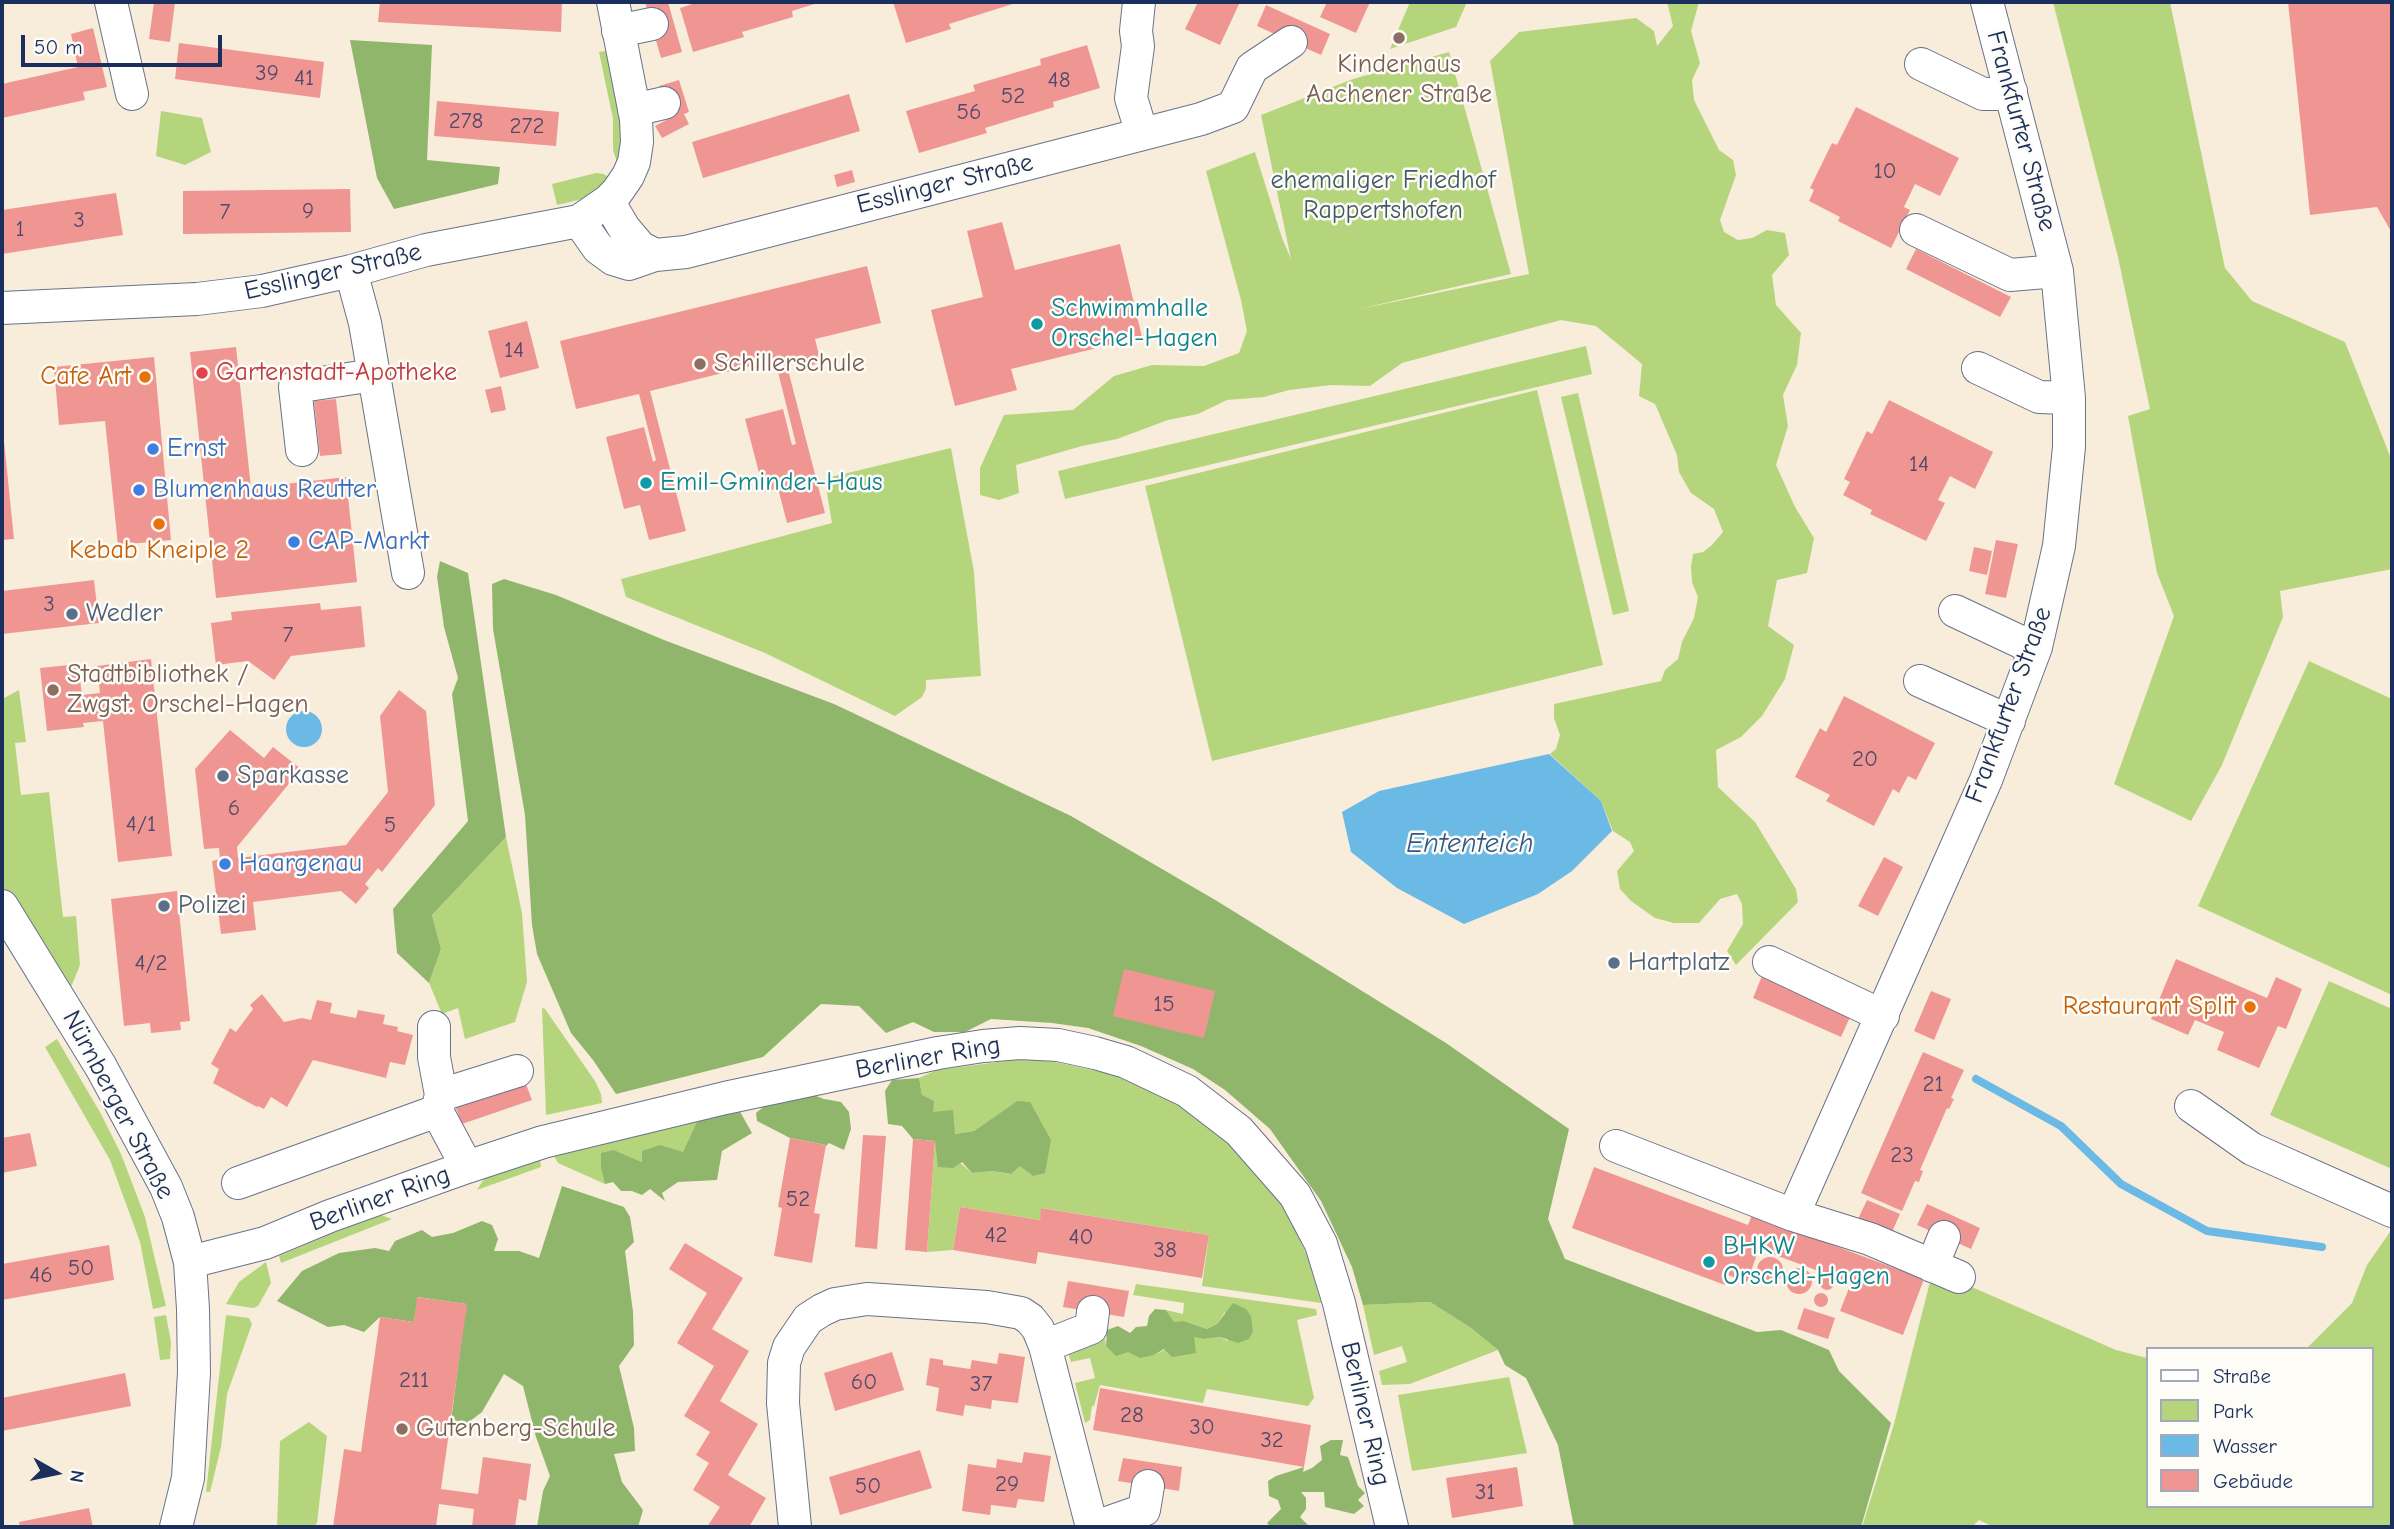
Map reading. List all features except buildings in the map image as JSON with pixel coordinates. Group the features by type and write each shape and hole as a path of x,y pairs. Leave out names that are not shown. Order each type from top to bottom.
{"street":[{"path":"111,2 132,94"},
{"path":"1139,2 1136,31 1138,46 1131,98 1142,135"},
{"name":"Frankfurter Straße","path":"1793,1215 1986,780 2036,647 2053,580 2063,514 2069,446 2069,398 2057,271 1987,2"},
{"path":"615,17 652,24"},
{"name":"Esslinger Straße","path":"2,308 231,296 288,287 426,250 579,221 608,201 628,176 649,106 615,17"},
{"name":"Esslinger Straße","path":"579,221 598,248 613,259 629,264 655,255 686,252 1201,119 1233,107 1251,68 1291,42"},
{"path":"1922,64 1983,94 2011,91"},
{"path":"608,201 624,229 640,247 655,255"},
{"path":"1916,230 2010,275 2057,271"},
{"path":"351,271 365,323 408,573"},
{"path":"1978,368 2039,397 2069,398"},
{"path":"302,450 295,387 374,376"},
{"path":"1955,611 2025,645 2036,647"},
{"path":"1920,681 2008,721"},
{"name":"Nürnberger Straße","path":"2,906 69,1012 166,1187 178,1217 190,1262 194,1309 194,1372 188,1478 176,1527"},
{"path":"1769,962 1809,989 1883,1016"},
{"path":"434,1027 439,1103 467,1167"},
{"name":"Berliner Ring","path":"190,1262 265,1242 330,1216 543,1142 613,1124 938,1053 1020,1043 1058,1045 1126,1062 1187,1091 1239,1131 1295,1195 1321,1244 1339,1303 1392,1527"},
{"path":"238,1183 517,1071"},
{"path":"2191,1106 2252,1149 2392,1211"},
{"path":"1616,1146 1793,1215 1870,1240 1945,1272 1944,1237"},
{"path":"795,1527 783,1403 784,1363 789,1347 808,1319 835,1304 867,1299 958,1304 1021,1313 1030,1319 1045,1346 1093,1527 1144,1510 1148,1486"},
{"path":"1045,1346 1091,1328 1093,1312"}],"green space":[{"path":"1410,2 1467,2 1456,27 1390,49"},
{"name":"ehemaliger Friedhof Rappertshofen","path":"1667,2 1699,2 1691,31 1700,63 1692,80 1694,100 1719,150 1733,160 1736,175 1720,220 1724,232 1738,240 1752,238 1767,230 1785,233 1789,255 1772,275 1776,305 1801,333 1797,365 1783,395 1788,426 1776,465 1795,507 1814,538 1807,573 1777,580 1768,626 1794,645 1785,679 1762,716 1741,737 1716,750 1718,787 1755,822 1796,889 1798,902 1736,965 1727,951 1743,924 1742,904 1737,894 1720,899 1699,923 1674,923 1655,918 1631,901 1620,889 1617,871 1634,851 1630,842 1613,831 1601,801 1550,754 1556,749 1560,735 1554,718 1554,704 1661,681 1665,670 1678,659 1682,642 1694,618 1698,597 1692,582 1693,554 1703,552 1723,532 1714,509 1691,493 1679,472 1677,455 1655,404 1639,396 1642,364 1596,326 1561,320 1402,363 1370,386 1331,385 1289,390 1264,397 1227,400 1198,414 1168,420 1117,439 1016,465 1019,493 999,500 980,495 980,468 1004,415 1073,410 1114,376 1152,365 1204,366 1239,353 1247,331 1206,171 1255,152 1291,259 1261,115 1353,79 1449,52 1511,274 1359,309 1529,274 1490,61 1519,32 1636,18 1654,31 1657,46 1673,26"},
{"path":"2053,2 2170,2 2225,268 2252,301 2345,342 2392,461 2392,569 2280,591 2283,617 2222,765 2191,821 2114,784 2174,616 2157,573 2128,416 2150,409 2118,257"},
{"path":"350,40 432,45 427,160 500,167 498,184 394,209 377,178"},
{"path":"606,51 622,132 621,154 617,162 613,150 613,119 599,52"},
{"path":"161,111 202,118 211,152 185,165 156,156"},
{"path":"596,173 609,178 601,188 587,198 557,205 552,184"},
{"path":"1586,346 1592,374 1065,499 1058,471"},
{"path":"1537,390 1603,665 1212,761 1145,486"},
{"path":"1578,393 1629,611 1613,615 1561,397"},
{"path":"951,448 974,572 981,676 926,680 922,697 895,716 765,653 626,597 621,579 832,523 826,487 831,477"},
{"path":"440,561 468,573 506,837 432,915 441,949 429,983 397,953 393,909 468,821 452,694 458,678 444,627 437,577"},
{"path":"504,579 556,595 664,640 834,704 1071,816 1217,901 1446,1043 1569,1129 1548,1219 1565,1259 1757,1332 1781,1330 1829,1350 1839,1371 1891,1423 1861,1527 1574,1527 1558,1445 1526,1378 1505,1365 1498,1350 1471,1328 1430,1302 1363,1305 1352,1267 1321,1201 1270,1129 1225,1090 1193,1069 1141,1046 1088,1028 991,1019 965,1032 934,1032 913,1022 886,1033 859,1006 821,1004 763,1057 616,1094 571,1033 537,954 532,925 525,815 493,629 492,584"},
{"path":"2309,661 2392,699 2392,995 2198,906"},
{"path":"19,690 26,742 15,743 21,795 49,792 63,917 76,916 80,965 65,1002 2,898 2,699"},
{"path":"506,837 522,913 527,982 515,1022 465,1039 458,1008 442,1014 429,983 441,949 432,915"},
{"path":"2329,981 2392,1009 2392,1169 2270,1115"},
{"path":"542,1008 595,1081 602,1103 546,1115"},
{"path":"57,1039 121,1154 145,1217 166,1306 153,1309 140,1242 110,1160 45,1047"},
{"path":"1021,1059 1055,1062 1120,1076 1180,1104 1229,1140 1281,1199 1308,1258 1321,1303 1202,1286 1209,1235 1042,1208 1040,1220 960,1207 953,1250 927,1252 935,1141 972,1173 992,1171 1010,1174 1017,1101 974,1131 955,1134 933,1112 922,1095 919,1078 937,1070"},
{"path":"919,1078 922,1095 934,1101 933,1112 953,1110 955,1134 974,1131 1017,1101 1030,1102 1051,1140 1045,1173 1033,1176 1020,1166 1011,1174 992,1171 972,1173 962,1162 953,1168 938,1167 935,1141 913,1139 902,1126 888,1124 885,1091 892,1080"},
{"path":"786,1091 799,1100 811,1094 841,1102 849,1112 851,1129 844,1150 829,1143 823,1149 826,1145 790,1138 757,1121 756,1113 762,1108 763,1099"},
{"path":"738,1108 752,1133 722,1151 717,1180 678,1182 662,1193 665,1201 650,1189 642,1195 621,1191 613,1182 605,1184 601,1153 614,1150 642,1162 642,1151 660,1145 683,1152 698,1119"},
{"path":"698,1119 683,1152 642,1151 642,1162 614,1150 601,1169 605,1184 558,1163 554,1156 617,1138"},
{"path":"540,1159 541,1167 477,1190 485,1177"},
{"path":"562,1186 624,1207 630,1217 634,1242 625,1251 633,1312 634,1345 619,1366 634,1428 635,1451 614,1454 622,1482 643,1510 638,1527 537,1527 543,1491 550,1476 536,1437 523,1386 504,1374 482,1412 449,1437 466,1304 418,1297 414,1322 380,1317 364,1332 344,1325 328,1327 277,1301 302,1271 339,1253 375,1248 389,1251 395,1241 422,1230 432,1237 453,1233 482,1221 492,1225 498,1239 494,1251 519,1251 539,1258"},
{"path":"378,1214 392,1219 281,1263 279,1256"},
{"path":"2392,1229 2392,1527 1993,1527 1979,1520 1972,1527 1862,1527 1894,1424 1933,1270 2116,1350 2146,1358 2146,1508 2373,1508 2373,1347 2308,1347 2352,1303 2367,1265"},
{"path":"266,1262 271,1283 258,1306 253,1308 226,1304 239,1282"},
{"path":"1136,1284 1316,1309 1317,1315 1297,1320 1314,1398 1308,1406 1207,1389 1203,1403 1100,1385 1090,1420 1085,1423 1075,1383 1095,1378 1090,1358 1071,1362 1067,1349 1105,1339 1106,1346 1154,1355 1193,1336 1204,1339 1220,1337 1228,1341 1225,1312 1217,1324 1207,1329 1184,1321 1174,1323 1166,1310 1183,1314 1184,1303 1133,1295"},
{"path":"1430,1302 1471,1328 1498,1350 1410,1384 1382,1385 1379,1371 1407,1362 1402,1346 1374,1355 1363,1305"},
{"path":"1233,1303 1246,1309 1251,1316 1253,1331 1249,1339 1238,1343 1220,1337 1194,1337 1196,1353 1172,1357 1164,1349 1154,1355 1140,1358 1128,1352 1116,1356 1106,1346 1107,1330 1118,1326 1130,1333 1136,1327 1147,1326 1149,1316 1155,1309 1166,1310 1174,1322 1184,1321 1207,1329 1217,1324"},
{"path":"166,1315 171,1342 170,1359 160,1360 154,1317"},
{"path":"226,1315 249,1318 252,1324 227,1394 221,1447 210,1492 206,1492"},
{"path":"1509,1377 1527,1453 1412,1471 1398,1395"},
{"path":"309,1422 327,1436 317,1523 314,1527 277,1527 280,1441"},
{"path":"1331,1440 1343,1440 1340,1455 1348,1457 1358,1486 1365,1493 1358,1500 1364,1506 1354,1514 1325,1507 1324,1492 1301,1492 1306,1498 1306,1509 1300,1517 1310,1527 1271,1527 1267,1523 1281,1509 1278,1500 1269,1496 1268,1481 1304,1467 1303,1472 1312,1468 1322,1460 1320,1446"}],"water":[{"path":"304,711 317,716 322,729 317,742 304,747 291,742 286,729 291,716"},
{"name":"Ententeich","path":"1549,754 1601,801 1612,831 1572,871 1538,894 1464,924 1397,888 1351,852 1342,812 1379,791"}],"waterway":[{"path":"1976,1079 2061,1126 2121,1184 2207,1231 2322,1247"}],"place":[{"name":"Kinderhaus Aachener Straße","path":"1399,38"},
{"name":"Schwimmhalle Orschel-Hagen","path":"1037,324"},
{"name":"Schillerschule","path":"700,364"},
{"name":"Gartenstadt-Apotheke","path":"202,373"},
{"name":"Cafe Art","path":"145,377"},
{"name":"Ernst","path":"153,449"},
{"name":"Emil-Gminder-Haus","path":"646,483"},
{"name":"Blumenhaus Reutter","path":"139,490"},
{"name":"Kebab Kneiple 2","path":"159,524"},
{"name":"CAP-Markt","path":"294,542"},
{"name":"Wedler","path":"72,614"},
{"name":"Stadtbibliothek / Zwgst. Orschel-Hagen","path":"53,690"},
{"name":"Sparkasse","path":"223,776"},
{"name":"Haargenau","path":"225,864"},
{"name":"Polizei","path":"164,906"},
{"name":"Hartplatz","path":"1614,963"},
{"name":"Restaurant Split","path":"2250,1007"},
{"name":"BHKW Orschel-Hagen","path":"1709,1262"},
{"name":"Gutenberg-Schule","path":"402,1429"}]}
